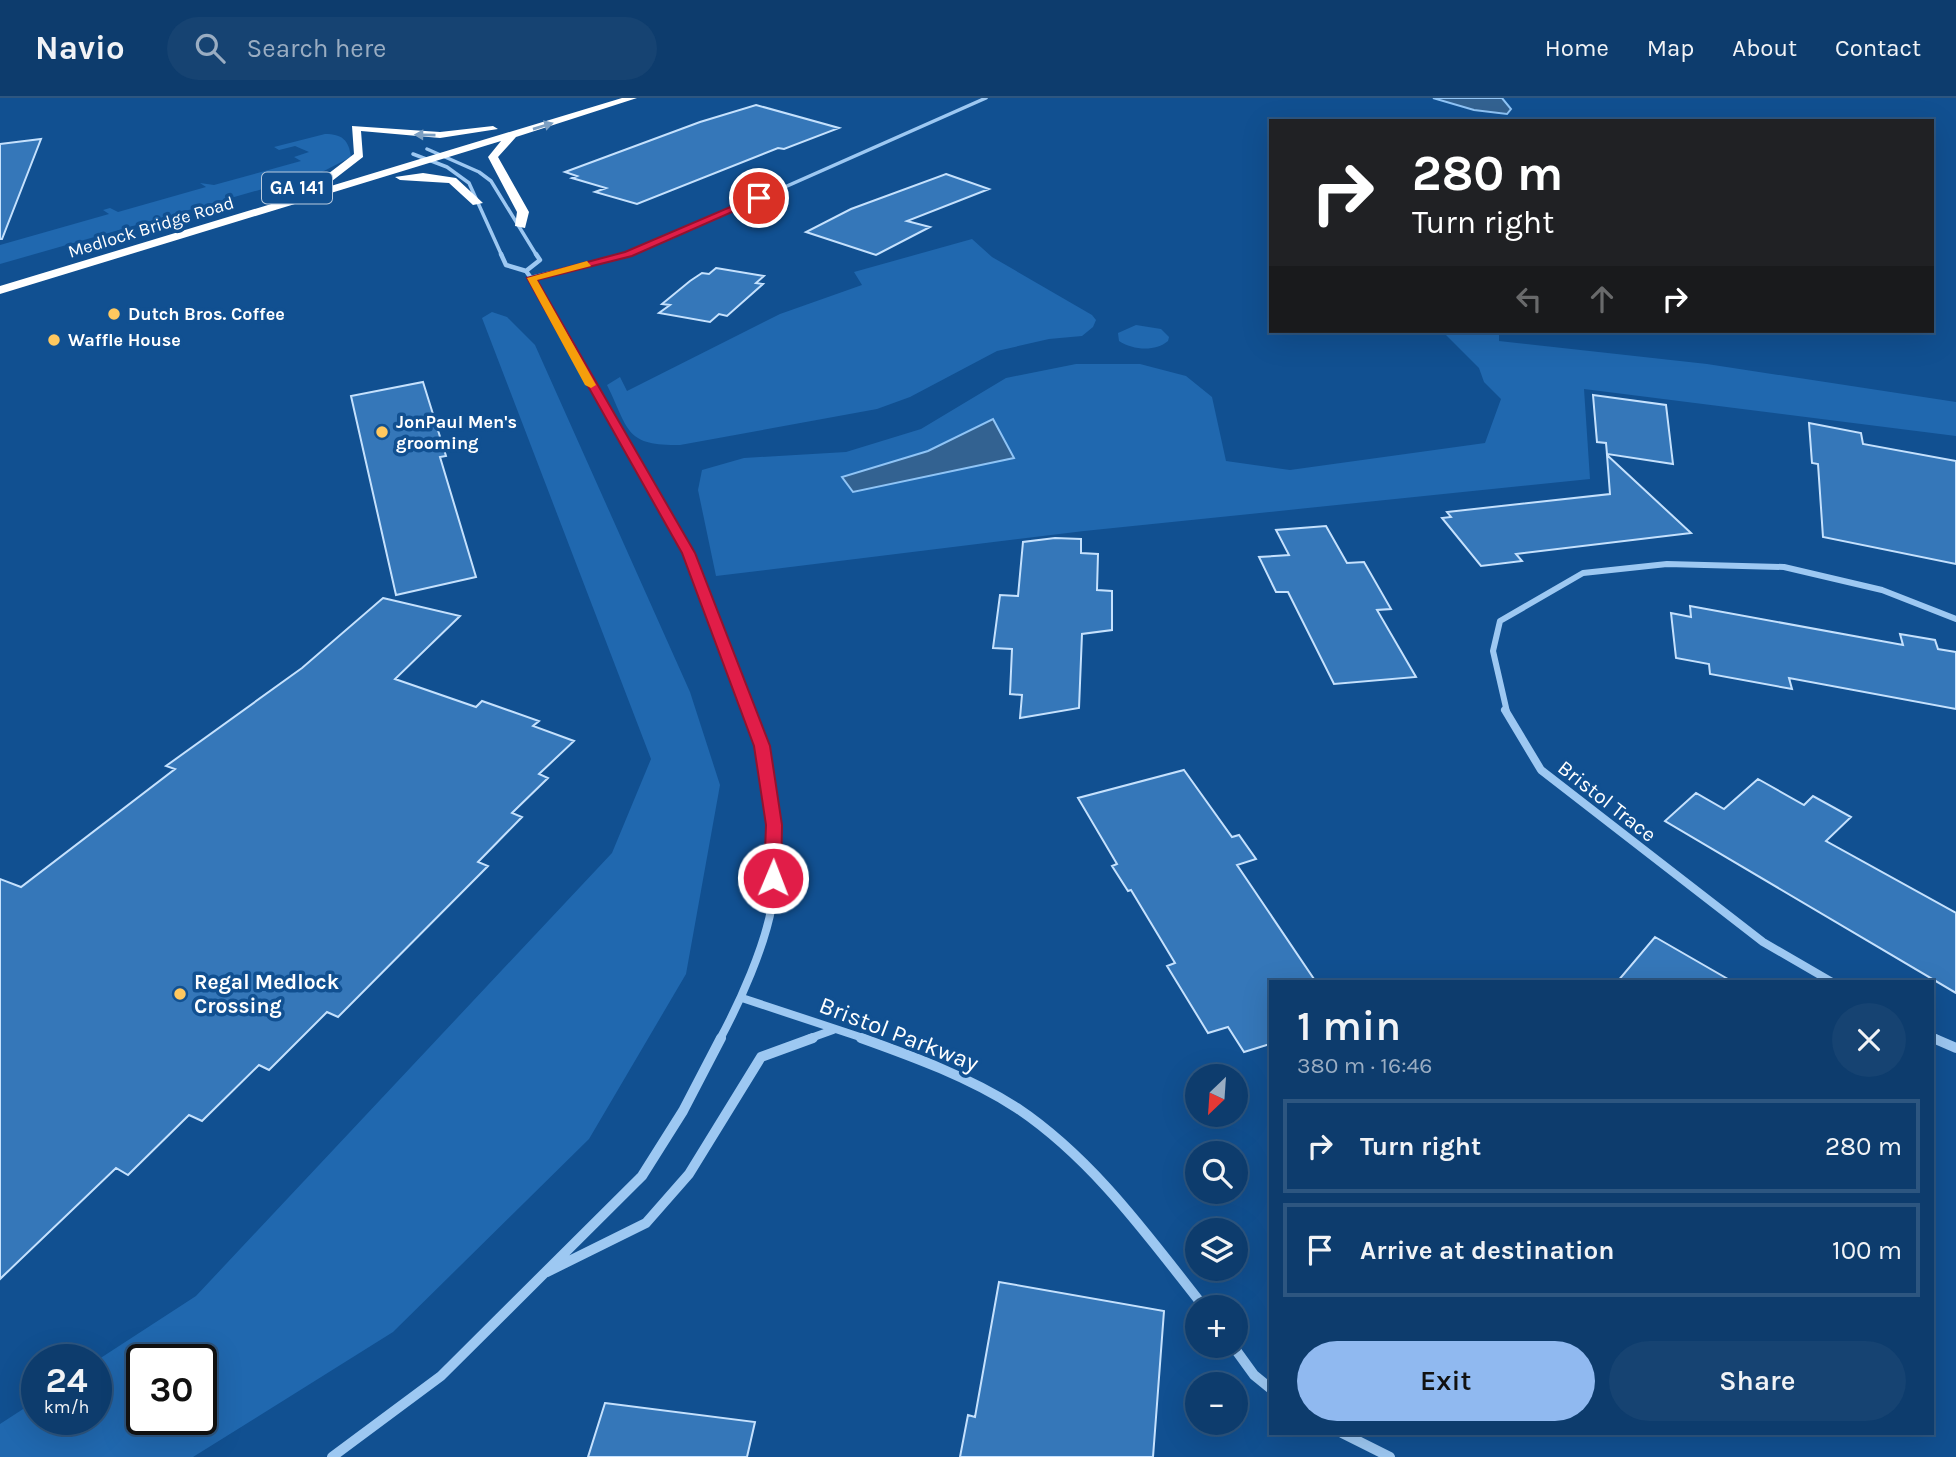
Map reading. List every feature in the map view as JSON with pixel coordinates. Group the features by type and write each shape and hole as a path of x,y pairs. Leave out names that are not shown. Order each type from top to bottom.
{"highway":[{"name":"Medlock Bridge Road","path":"79,253 413,153 433,156 493,129 593,98"},
{"name":"Medlock Bridge Road","path":"0,290 353,184 433,156 511,136 632,98"},
{"path":"328,179 359,155 356,128 417,135 493,129"},
{"path":"511,136 493,157 523,212 521,226"},
{"path":"353,184 411,176 443,178 458,183 468,198 477,204"}],"street":[{"path":"433,156 468,183 506,265 529,275 628,254 986,98"},
{"path":"433,156 479,172 491,181 540,260 529,275"},
{"path":"331,1457 440,1376 642,1176 683,1111 742,998 772,905 774,825 762,746 688,553 529,275"},
{"name":"Bristol Trace","path":"1829,980 1763,942 1541,770 1503,706 1493,651 1500,621 1583,573 1667,564 1784,567 1882,590 1956,619"},
{"name":"Bristol Parkway","path":"742,998 939,1068 991,1094 1047,1130 1098,1176 1194,1295"},
{"path":"540,1275 646,1223 689,1174 761,1058 834,1030"},
{"path":"1934,1038 1956,1048"},
{"path":"1242,1358 1254,1375 1269,1387"},
{"path":"1346,1435 1391,1457"}],"shaded area":[{"path":"1433,98 1502,98 1511,109 1507,114 1474,110"},
{"path":"325,134 344,139 351,157 322,172 0,264 0,245 109,214 103,210 110,208 118,212 206,187 200,183 214,185 301,161 294,157 309,152 295,146 279,150 274,147"},
{"path":"972,239 992,257 1092,315 1096,320 1093,327 1082,336 1049,339 997,351 910,397 877,409 680,445 648,442 631,432 625,424 607,385 620,377 627,391 780,314 862,285 854,272"},
{"path":"492,312 507,317 535,345 690,692 720,785 686,974 589,1139 393,1332 193,1457 0,1457 0,1424 21,1410 21,1435 112,1435 112,1351 196,1296 612,853 651,759 482,318"},
{"path":"1136,325 1161,329 1169,337 1168,341 1157,347 1144,348 1119,341 1118,333"},
{"path":"1499,333 1499,341 1707,364 1956,402 1956,436 1584,389 1590,479 1084,531 716,576 698,490 702,470 744,458 846,452 921,429 1006,378 1076,364 1140,364 1186,376 1212,397 1226,461 1290,470 1485,443 1501,399 1484,382 1479,368 1446,335"},
{"path":"993,419 1014,458 853,492 842,477 928,451"}],"building":[{"path":"756,105 839,128 784,149 778,148 637,204 595,192 606,188 572,178 577,176 565,172 700,122"},
{"path":"41,139 2,239 0,239 0,144"},
{"path":"946,174 989,189 907,221 930,227 876,255 806,232 851,209"},
{"path":"716,268 764,276 756,283 763,284 727,316 719,314 710,322 659,313 670,305 662,304 690,281 702,273 709,274"},
{"path":"423,382 446,456 440,457 476,577 396,595 351,396"},
{"path":"1593,395 1666,405 1673,464 1607,454 1606,443 1597,442"},
{"path":"1809,423 1861,433 1863,444 1956,461 1956,564 1823,537 1818,464 1812,463"},
{"path":"1607,455 1691,533 1516,554 1522,561 1481,566 1442,518 1451,517 1447,512 1610,494"},
{"path":"1326,526 1347,563 1364,562 1391,609 1377,610 1416,677 1334,684 1288,592 1276,592 1259,557 1289,555 1276,530"},
{"path":"1055,538 1081,539 1081,553 1098,554 1097,590 1112,591 1112,630 1082,634 1079,708 1020,718 1022,695 1010,694 1012,649 993,648 1000,595 1018,596 1023,542"},
{"name":"Regal Medlock Crossing","path":"383,598 460,616 395,679 476,707 482,701 539,721 533,726 574,741 539,774 548,778 512,813 522,817 478,862 488,866 338,1017 327,1012 269,1070 259,1065 202,1121 189,1115 128,1175 116,1168 0,1279 0,879 21,887 175,769 166,766 302,668"},
{"path":"1690,606 1903,645 1900,634 1935,640 1938,649 1956,652 1956,709 1789,678 1792,689 1710,674 1709,664 1676,658 1671,613 1691,617"},
{"path":"1184,770 1232,837 1239,835 1256,859 1237,865 1315,980 1269,980 1269,1044 1244,1052 1228,1027 1208,1033 1167,966 1175,963 1131,890 1128,891 1112,866 1117,864 1078,798"},
{"path":"1758,779 1804,805 1813,796 1851,817 1826,841 1956,913 1956,993 1665,821 1696,793 1724,809"},
{"path":"1655,937 1730,980 1619,980"},
{"path":"999,1282 1164,1311 1153,1457 960,1457 968,1415 975,1417"},
{"path":"605,1403 755,1422 747,1457 588,1457"}],"slow traffic":[{"path":"587,264 531,278 591,385"}],"place":[{"name":"Dutch Bros. Coffee","path":"114,314"},
{"name":"Waffle House","path":"54,340"},
{"name":"JonPaul Men's grooming","path":"382,432"},
{"name":"Regal Medlock Crossing","path":"180,994"}],"route":[{"path":"759,198 628,254 531,278 688,553 762,746 774,825 773,878"}]}
